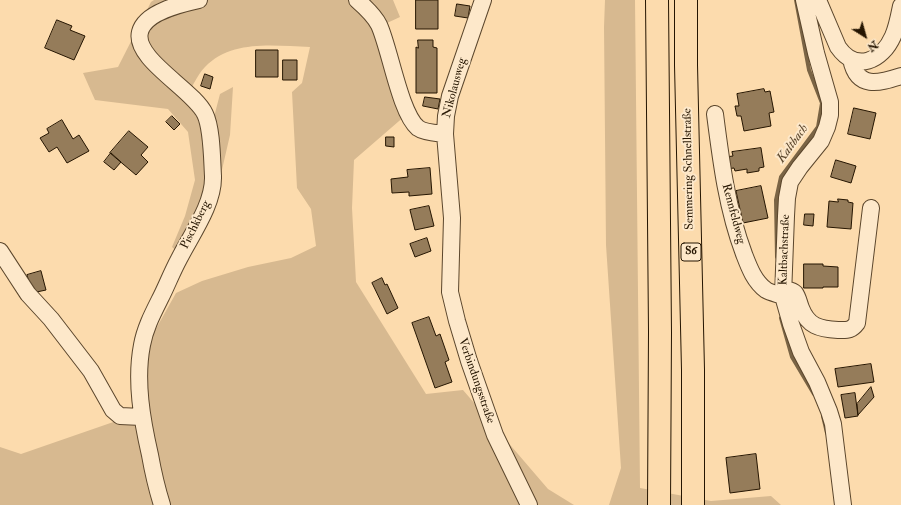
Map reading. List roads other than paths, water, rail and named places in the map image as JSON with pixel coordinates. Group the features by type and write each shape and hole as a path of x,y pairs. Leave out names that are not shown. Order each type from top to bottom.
{"highway":[{"path":"657,0 660,332 659,505"},
{"name":"Semmering Schnellstraße","path":"686,0 686,65 693,370 693,505"}],"street":[{"name":"Pischkberg","path":"162,505 142,417 139,372 142,345 148,323 206,208 213,178 210,136 205,114 200,105 146,54 141,44 139,34 144,24 155,15 182,4 198,0"},
{"path":"357,0 368,9 378,24 406,110 420,129 445,134"},
{"name":"Nikolausweg","path":"451,250 452,218 445,134 446,116 450,96 482,0"},
{"name":"Kaltbachstraße","path":"804,0 816,53 830,102 830,115 827,127 821,140 790,182 787,198 779,293 801,352 817,382 833,424 843,505"},
{"path":"818,0 838,47 843,54 851,59 863,63 873,58 888,45 894,35 901,6"},
{"path":"851,59 853,69 858,76 867,81 878,83 901,76"},
{"name":"Rennfeldweg","path":"715,114 722,169 737,235 753,275 762,286 779,293 792,290 796,294 805,318 815,326 827,329 850,330 857,323 871,208"},
{"name":"Verbindungsstraße","path":"451,250 450,292 457,322 495,435 529,505"},
{"path":"0,251 28,294 51,320 91,371 113,410 120,416 142,417"}],"waterway":[{"name":"Kaltbach","path":"777,257 776,200 781,177 818,127 822,103 809,70 796,0"},
{"name":"Kaltbach","path":"781,318 792,357 814,394"},
{"name":"Kaltbach","path":"823,416 827,433"}]}
